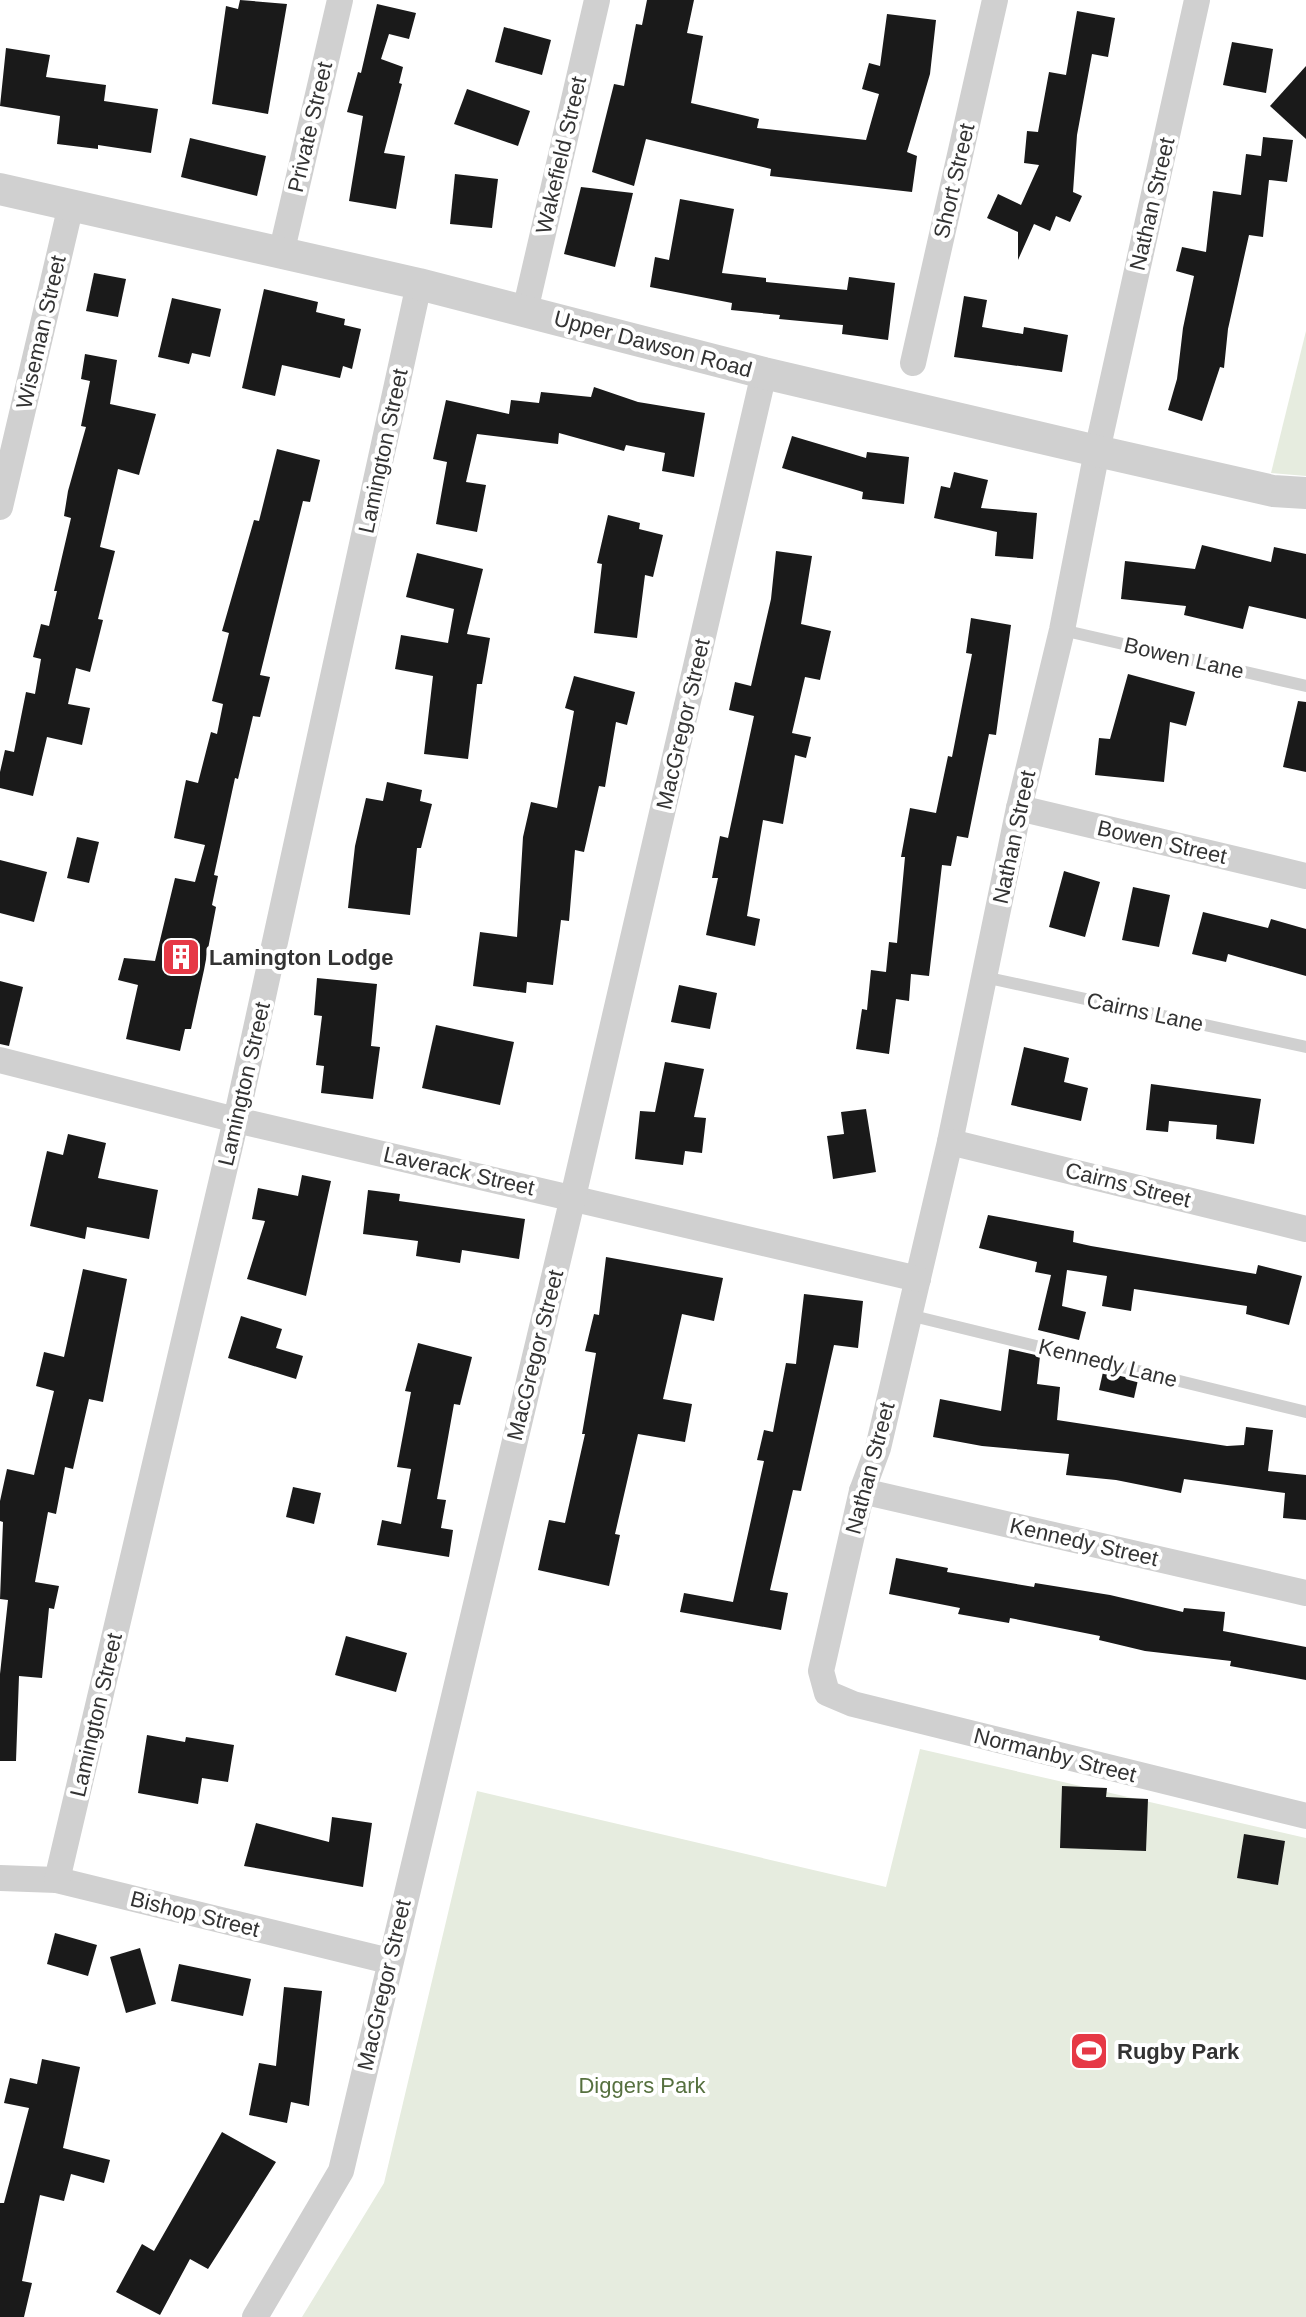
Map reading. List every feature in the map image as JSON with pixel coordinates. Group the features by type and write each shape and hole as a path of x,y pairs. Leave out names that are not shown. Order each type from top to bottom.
{"street":[{"name":"Private Street","path":"281,254 340,0"},
{"name":"Wakefield Street","path":"525,311 597,0"},
{"name":"Short Street","path":"913,363 995,0"},
{"name":"Nathan Street","path":"821,1671 862,1491 878,1448 950,1142 1019,808 1062,630 1097,451 1197,0"},
{"name":"Upper Dawson Road","path":"0,189 419,284 764,373 1097,451 1273,491 1306,493"},
{"name":"Wiseman Street","path":"0,507 71,205"},
{"name":"Lamington Street","path":"57,1880 236,1120 419,284"},
{"name":"MacGregor Street","path":"255,2317 341,2171 573,1197 764,373"},
{"name":"Bowen Street","path":"1019,808 1306,876"},
{"name":"Laverack Street","path":"0,1060 236,1120 918,1279"},
{"name":"Cairns Street","path":"950,1142 1306,1229"},
{"name":"Kennedy Street","path":"862,1491 1306,1593"},
{"name":"Normanby Street","path":"821,1671 827,1693 853,1704 1306,1816"},
{"name":"Bishop Street","path":"1,1882 57,1880 389,1961"}],"lane":[{"name":"Bowen Lane","path":"1062,630 1306,686"},
{"name":"Cairns Lane","path":"984,977 1306,1047"},
{"name":"Kennedy Lane","path":"909,1315 1306,1412"}],"green space":[{"path":"1306,331 1306,476 1271,473"},
{"name":"Diggers Park","path":"920,1749 1306,1838 1306,2317 302,2317 384,2183 477,1791 886,1887"}],"building":[{"path":"240,0 287,4 268,114 212,104 226,6 238,9"},
{"path":"647,0 694,0 687,33 703,36 691,103 759,119 757,128 866,140 879,94 862,89 869,63 880,66 887,14 936,20 930,74 907,152 917,156 912,192 770,176 771,169 646,139 634,186 592,172 614,84 624,86 636,24 642,25"},
{"path":"377,4 416,13 409,39 389,34 381,59 403,67 399,83 402,84 384,153 405,156 396,209 349,201 363,116 347,112 358,72 361,73"},
{"path":"1077,11 1115,18 1108,57 1092,54 1077,135 1073,192 1082,196 1070,222 1056,216 1050,231 1034,224 1018,260 1018,232 987,218 998,194 1021,205 1039,165 1024,163 1027,131 1038,132 1049,72 1066,75"},
{"path":"504,27 551,40 542,75 495,62"},
{"path":"1232,42 1273,49 1266,93 1223,85"},
{"path":"6,48 50,55 46,77 106,85 104,101 158,109 151,153 98,145 98,149 57,144 60,116 0,106"},
{"path":"1306,66 1306,139 1270,106"},
{"path":"467,89 530,111 518,146 454,124"},
{"path":"1263,137 1293,140 1287,182 1269,180 1263,237 1249,235 1228,329 1224,368 1220,367 1202,421 1168,410 1177,379 1194,276 1176,271 1182,247 1206,252 1213,191 1241,195 1246,154 1261,156"},
{"path":"190,138 266,156 257,196 181,177"},
{"path":"455,174 498,179 492,228 450,224"},
{"path":"581,187 633,193 615,267 564,254"},
{"path":"680,199 734,209 722,273 766,278 766,282 847,290 849,277 895,283 888,340 842,334 843,325 779,319 780,315 731,310 732,303 650,287 655,257 669,260"},
{"path":"94,273 126,279 118,317 86,311"},
{"path":"264,289 318,302 316,312 345,319 344,325 361,329 352,369 343,366 340,378 282,365 275,396 242,388"},
{"path":"964,296 987,300 982,327 1023,334 1024,327 1068,335 1062,372 954,357"},
{"path":"172,298 221,309 210,357 192,353 189,364 158,357"},
{"path":"85,354 117,360 110,404 156,414 139,475 118,469 100,547 115,551 98,619 103,620 90,672 76,668 68,704 90,708 82,745 47,737 33,796 0,788 0,772 5,750 14,752 26,692 35,694 41,659 33,657 41,624 49,626 57,591 54,591 71,518 64,516 68,491 86,427 81,426 90,381 81,379"},
{"path":"594,387 638,402 705,413 694,477 662,471 665,453 626,445 624,451 559,433 558,444 477,434 466,482 486,485 477,532 436,524 447,462 433,459 446,400 509,414 511,400 539,403 541,392 591,397"},
{"path":"792,436 866,458 867,452 909,457 904,504 862,499 863,492 782,468"},
{"path":"277,449 320,460 310,502 303,501 260,675 270,677 260,717 253,716 238,779 235,778 214,875 218,876 212,905 216,907 204,970 191,1029 185,1029 180,1051 126,1039 138,985 118,980 124,958 155,961 175,878 195,882 205,845 174,838 186,780 198,783 211,732 217,734 223,704 212,701 229,633 222,631 254,520 259,521"},
{"path":"954,472 988,480 981,508 1037,513 1033,559 995,556 997,532 934,518 941,486 950,488"},
{"path":"608,515 640,523 639,529 663,535 653,577 645,575 637,638 594,633 602,564 597,563"},
{"path":"1202,545 1271,562 1274,547 1306,554 1306,619 1249,606 1243,629 1184,615 1186,606 1121,599 1125,561 1195,569"},
{"path":"776,551 812,556 801,624 831,631 820,680 805,677 792,733 811,737 806,758 795,755 783,824 763,820 747,916 760,919 755,946 706,935 718,878 712,878 720,836 728,838 754,716 729,710 735,682 751,686 771,599"},
{"path":"417,553 483,569 467,634 490,638 482,684 477,684 468,759 424,754 433,676 395,669 401,635 448,643 454,609 406,597"},
{"path":"971,618 1011,625 996,735 989,734 968,838 957,836 951,866 942,865 929,976 911,974 909,1001 896,999 889,1054 856,1049 862,1009 867,1010 871,970 886,972 889,942 897,943 905,857 901,857 910,808 936,813 948,756 952,757 972,654 966,653"},
{"path":"1128,674 1195,692 1186,726 1170,722 1164,782 1095,775 1099,738 1110,739"},
{"path":"574,676 635,692 627,725 616,722 605,787 599,786 584,852 575,850 569,921 561,920 553,985 527,982 526,993 473,986 480,932 517,937 523,837 531,802 557,808 574,711 565,708"},
{"path":"1298,701 1306,702 1306,772 1283,767"},
{"path":"387,782 422,790 420,801 432,804 421,848 417,848 410,915 348,908 355,846 366,798 383,801"},
{"path":"77,837 99,842 89,883 67,878"},
{"path":"0,860 47,872 34,922 0,913"},
{"path":"1064,871 1100,882 1085,937 1049,927"},
{"path":"1133,887 1170,895 1159,947 1122,940"},
{"path":"1203,912 1268,928 1271,919 1306,929 1306,976 1228,954 1226,962 1192,954"},
{"path":"317,978 377,984 371,1046 380,1047 373,1099 321,1093 324,1066 316,1065 322,1016 314,1015"},
{"path":"0,981 23,987 9,1046 0,1044"},
{"path":"679,985 717,993 710,1029 671,1022"},
{"path":"436,1025 514,1042 500,1105 422,1088"},
{"path":"1024,1047 1069,1058 1064,1082 1088,1088 1081,1121 1011,1105"},
{"path":"665,1062 704,1069 694,1117 706,1118 702,1153 685,1151 683,1165 635,1159 640,1111 655,1112"},
{"path":"1151,1084 1261,1099 1254,1144 1216,1139 1217,1125 1169,1121 1168,1132 1146,1130"},
{"path":"866,1109 876,1172 833,1179 827,1136 844,1134 841,1112"},
{"path":"68,1134 106,1143 98,1178 158,1190 149,1239 87,1227 85,1239 30,1226 47,1151 63,1155"},
{"path":"302,1175 331,1181 306,1296 247,1279 265,1221 252,1219 258,1188 298,1196"},
{"path":"368,1190 400,1194 399,1201 525,1219 519,1259 462,1250 460,1263 416,1256 418,1241 363,1234"},
{"path":"988,1215 1074,1231 1073,1242 1091,1246 1256,1274 1258,1265 1302,1276 1289,1325 1246,1314 1247,1306 1134,1289 1131,1311 1102,1306 1107,1276 1067,1270 1062,1306 1086,1312 1079,1340 1038,1330 1051,1275 1035,1272 1037,1262 979,1248"},
{"path":"606,1257 723,1278 714,1321 682,1314 663,1399 692,1404 685,1442 638,1434 615,1534 620,1535 609,1586 538,1570 549,1520 565,1523 585,1434 582,1434 596,1353 585,1351 594,1314 599,1315"},
{"path":"83,1269 127,1279 103,1402 89,1399 73,1469 65,1467 56,1514 48,1512 35,1582 59,1586 54,1609 49,1608 42,1678 19,1676 16,1761 0,1761 0,1674 8,1600 0,1599 3,1522 0,1521 0,1501 7,1469 34,1475 54,1391 36,1386 44,1352 64,1357"},
{"path":"804,1294 863,1301 858,1348 834,1345 801,1491 793,1490 770,1590 788,1593 781,1630 680,1612 684,1593 733,1602 764,1461 757,1460 764,1430 773,1432 786,1363 796,1364"},
{"path":"241,1316 282,1329 276,1348 303,1356 296,1379 228,1358"},
{"path":"418,1343 472,1357 460,1405 454,1404 437,1499 446,1500 441,1528 453,1530 449,1557 377,1545 382,1520 401,1524 411,1469 397,1467 411,1392 405,1391"},
{"path":"1009,1349 1040,1356 1037,1384 1060,1387 1057,1420 1227,1446 1244,1445 1246,1427 1273,1430 1268,1471 1306,1475 1306,1520 1283,1518 1285,1493 1184,1479 1181,1493 1116,1480 1066,1475 1069,1454 982,1446 933,1437 940,1399 1001,1411"},
{"path":"1103,1372 1138,1380 1134,1398 1099,1390"},
{"path":"293,1487 321,1493 314,1524 286,1517"},
{"path":"896,1558 948,1568 947,1572 1034,1587 1035,1583 1110,1595 1183,1612 1184,1608 1225,1612 1223,1631 1306,1647 1306,1680 1230,1666 1231,1661 1145,1651 1099,1640 1100,1636 1010,1618 1009,1623 958,1614 960,1608 889,1594"},
{"path":"346,1636 407,1653 396,1692 335,1675"},
{"path":"147,1735 185,1742 186,1737 234,1745 228,1782 202,1778 198,1804 138,1793"},
{"path":"1062,1786 1107,1788 1106,1797 1148,1799 1146,1851 1060,1848"},
{"path":"332,1817 372,1823 363,1887 244,1866 256,1823 329,1842"},
{"path":"1244,1834 1285,1841 1278,1885 1237,1878"},
{"path":"55,1933 97,1945 88,1976 47,1964"},
{"path":"140,1948 156,2004 126,2013 110,1957"},
{"path":"179,1964 251,1979 243,2016 171,2001"},
{"path":"284,1987 322,1991 309,2106 291,2102 287,2123 249,2115 259,2063 276,2066"},
{"path":"42,2059 80,2067 63,2148 110,2160 104,2183 71,2174 64,2201 40,2195 22,2281 32,2283 24,2317 0,2317 0,2203 4,2203 29,2108 4,2103 10,2078 37,2084"},
{"path":"222,2132 276,2162 208,2269 190,2259 160,2315 116,2292 142,2244 154,2251"}],"place":[{"name":"Lamington Lodge","path":"181,957"},
{"name":"Rugby Park","path":"1089,2051"}]}
